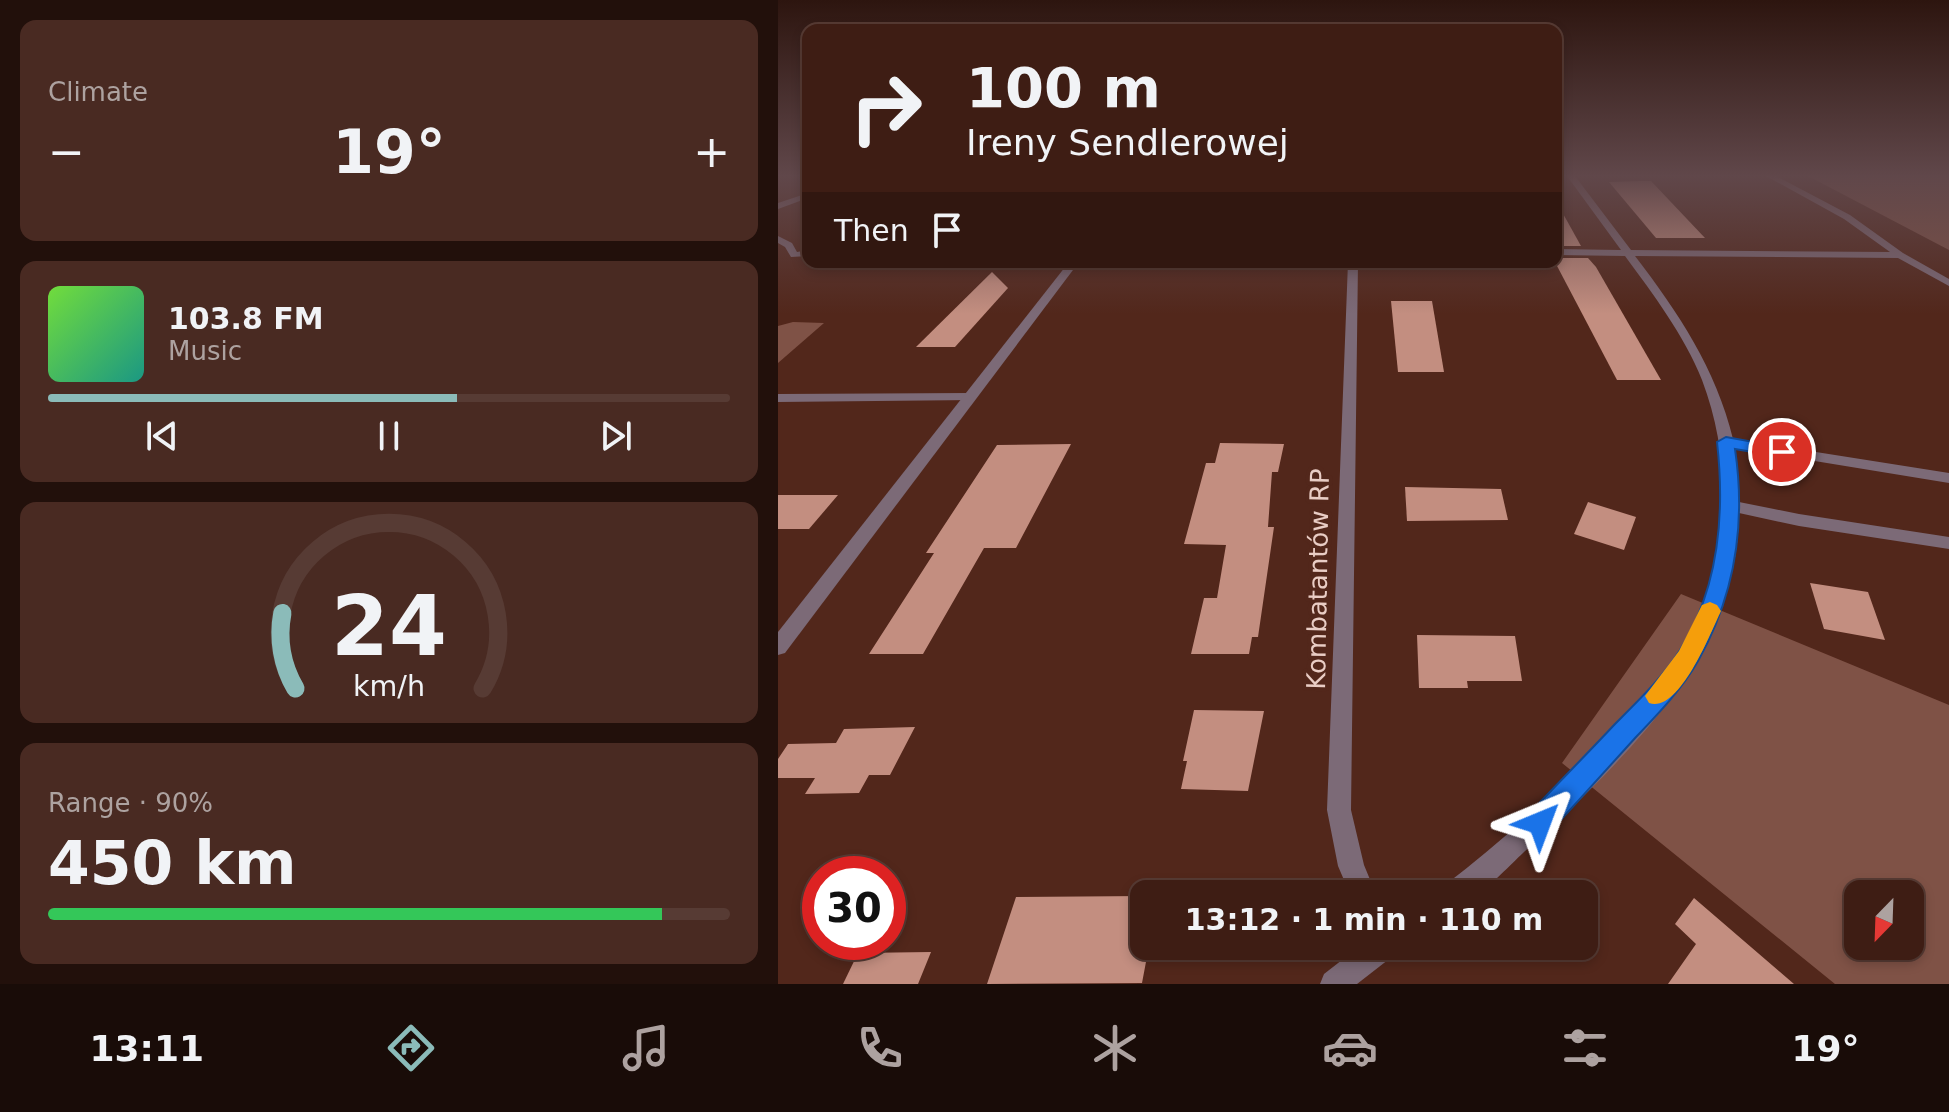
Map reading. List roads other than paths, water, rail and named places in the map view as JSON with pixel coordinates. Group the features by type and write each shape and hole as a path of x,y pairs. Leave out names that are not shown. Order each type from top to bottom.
{"street":[{"path":"1471,880 1540,823 1613,748 1688,657 1719,586 1729,542 1732,506 1726,442 1707,378 1696,357 1603,222"},
{"path":"1853,222 1900,255 1949,283"},
{"path":"778,239 789,245 794,255"},
{"path":"1562,252 1900,255"},
{"path":"778,257 802,254"},
{"path":"778,647 1069,268"},
{"name":"Kombatantów RP","path":"1353,268 1339,810 1357,880"},
{"path":"1726,442 1949,478"},
{"path":"1732,506 1799,520 1949,543"},
{"path":"1334,984 1365,960"}],"lane":[{"path":"778,398 970,397"}]}
